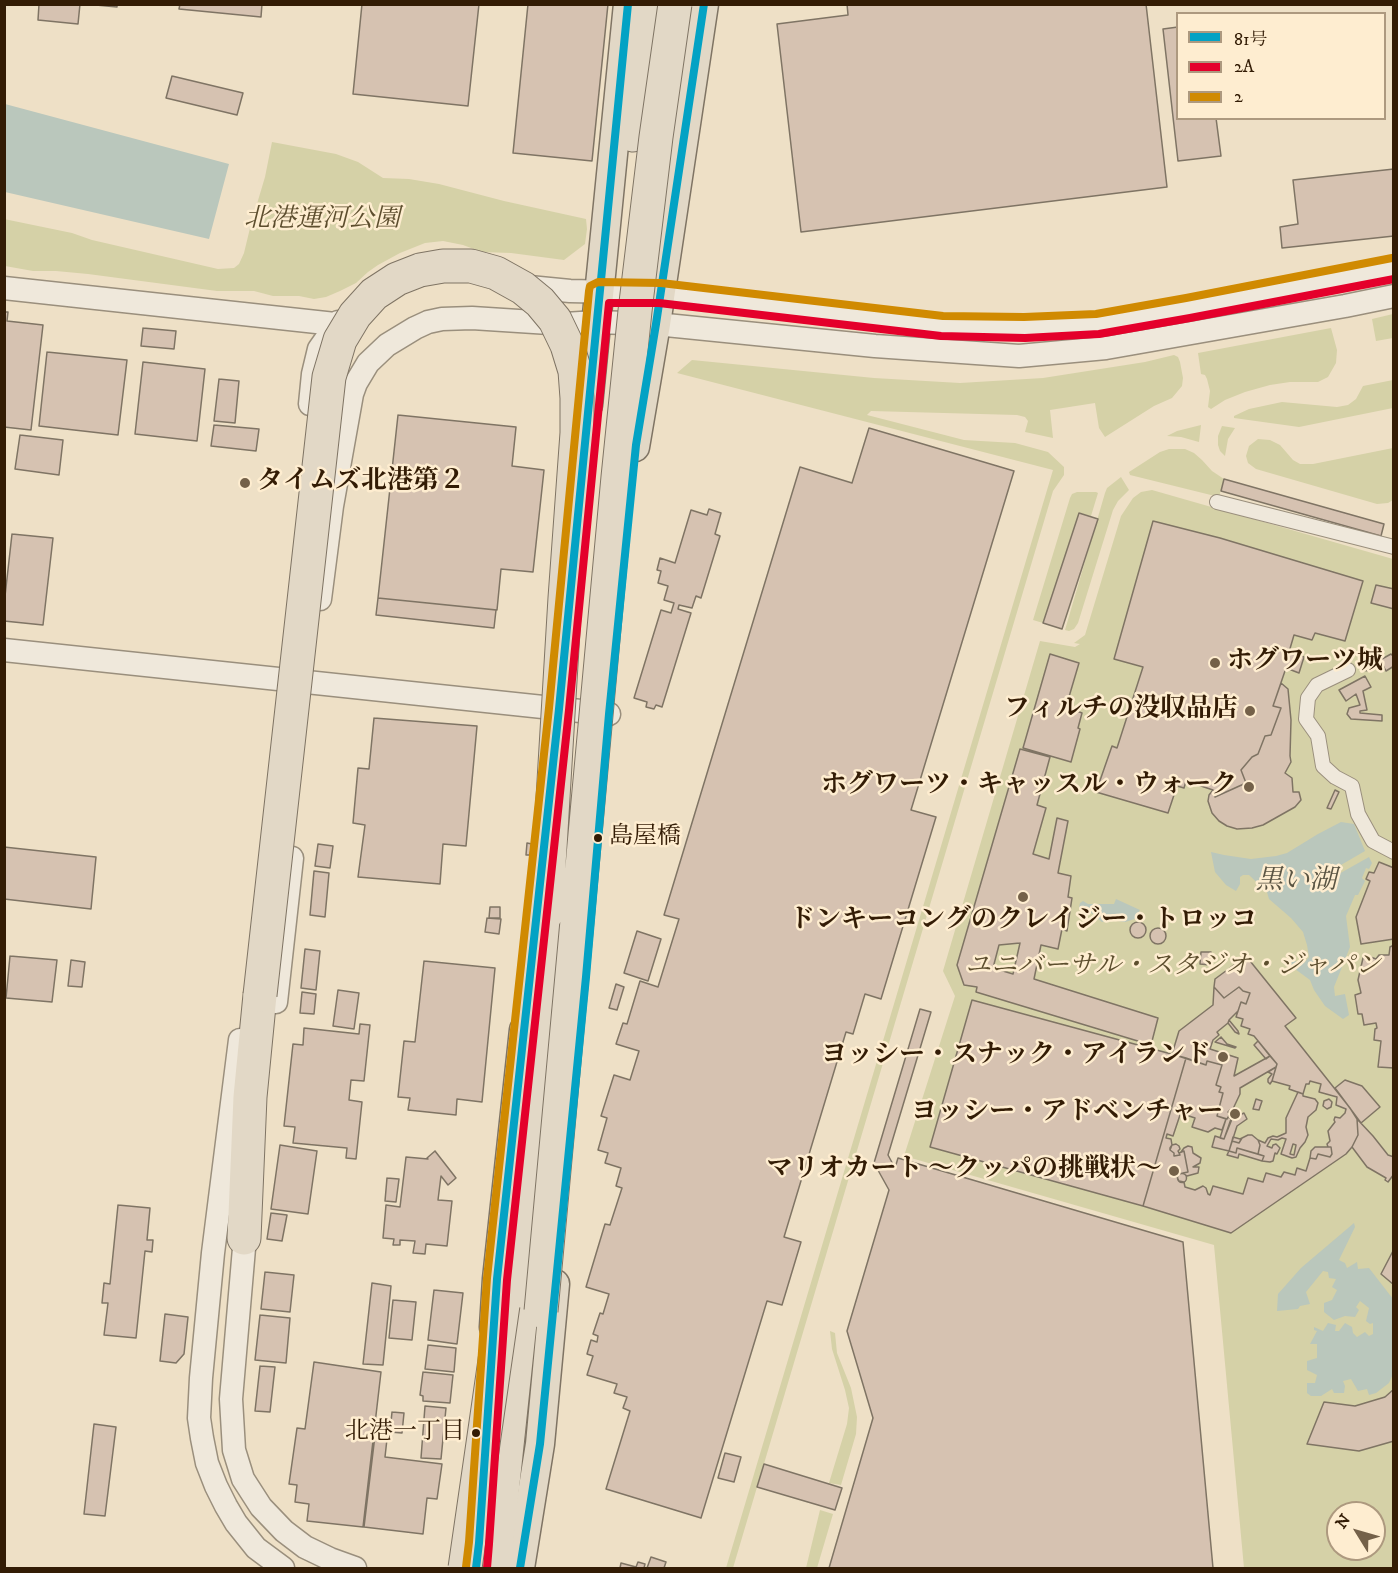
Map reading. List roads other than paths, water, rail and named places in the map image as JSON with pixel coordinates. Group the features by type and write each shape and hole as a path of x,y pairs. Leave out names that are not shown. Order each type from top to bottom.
{"highway":[{"path":"494,1569 508,1450 554,912 582,619 646,4"},
{"path":"633,135 653,4"},
{"path":"512,1569 542,1311 635,311 675,4"},
{"path":"244,1238 250,1097 260,995 329,377 340,340 355,315 374,294 397,279 420,270 444,266 471,266 496,273 523,288 555,320 567,345 575,371 577,433 565,598 554,912 503,1305 465,1569"},
{"path":"554,912 608,724"},
{"path":"477,1569 503,1305"}],"main road":[{"path":"477,1569 497,1279 559,709 628,4"},
{"path":"520,1569 540,1444 636,445 704,4"}],"street":[{"path":"283,1569 256,1548 226,1506 207,1464 199,1418 213,1254 282,679 313,374 319,349 336,324 362,303 397,287 428,280 449,279 570,291 660,293 942,326 1024,328 1097,324 1394,268"},
{"path":"4,288 336,324"},
{"path":"355,1569 304,1547 261,1508 243,1479 234,1450 231,1399 244,1238 267,1076 310,682 332,506 352,393 368,363 382,349 403,334 428,322 472,318 565,324 596,322 656,324 887,347 1019,356 1106,348 1394,296"},
{"path":"1217,502 1394,547"},
{"path":"4,650 559,709 608,724"},
{"path":"1348,670 1317,685 1308,698 1306,719 1318,736 1323,766 1335,777 1352,786 1358,814 1373,841 1394,852"}],"water":[{"path":"5,104 229,164 209,239 5,192"},
{"name":"黒い湖","path":"1341,822 1354,824 1365,851 1334,869 1332,867 1324,872 1329,882 1369,857 1372,863 1369,869 1366,868 1362,878 1365,881 1358,895 1355,895 1346,916 1350,947 1334,987 1335,996 1345,994 1349,1015 1343,1019 1325,1006 1310,980 1291,966 1288,958 1304,963 1309,957 1303,932 1269,899 1267,892 1249,875 1240,877 1240,884 1236,891 1226,885 1215,872 1211,852 1251,859 1276,856 1287,853"},
{"path":"1116,899 1140,910 1135,919 1125,922 1111,920 1102,922 1090,912 1083,912 1079,908 1083,901 1088,904 1114,904"},
{"path":"1354,1223 1355,1227 1339,1260 1345,1263 1347,1268 1357,1262 1358,1269 1369,1268 1393,1299 1393,1374 1389,1383 1376,1393 1369,1395 1367,1389 1358,1391 1351,1379 1343,1381 1344,1393 1334,1393 1332,1389 1321,1396 1311,1396 1307,1393 1307,1383 1315,1383 1317,1375 1307,1370 1307,1361 1317,1358 1317,1344 1310,1344 1317,1331 1314,1327 1323,1331 1328,1323 1336,1325 1335,1331 1339,1331 1345,1323 1352,1327 1357,1337 1365,1332 1369,1336 1373,1334 1373,1323 1366,1321 1369,1308 1360,1301 1356,1307 1359,1310 1355,1317 1345,1316 1334,1320 1324,1312 1324,1303 1332,1300 1337,1290 1332,1287 1336,1279 1329,1278 1328,1272 1323,1271 1306,1292 1310,1304 1300,1306 1298,1309 1277,1311 1278,1294 1301,1268"}],"place":[{"name":"タイムズ北港第２","path":"245,483"},
{"name":"ホグワーツ城","path":"1215,663"},
{"name":"フィルチの没収品店","path":"1250,711"},
{"name":"ホグワーツ・キャッスル・ウォーク","path":"1249,787"},
{"name":"島屋橋","path":"598,838"},
{"name":"ドンキーコングのクレイジー・トロッコ","path":"1023,897"},
{"name":"ヨッシー・スナック・アイランド","path":"1223,1057"},
{"name":"ヨッシー・アドベンチャー","path":"1235,1114"},
{"name":"マリオカート ～クッパの挑戦状～","path":"1174,1171"},
{"name":"北港一丁目","path":"476,1433"}],"park label":[{"name":"北港運河公園","path":"322,221"},
{"name":"ユニバーサル・スタジオ・ジャパン","path":"1173,968"}]}
